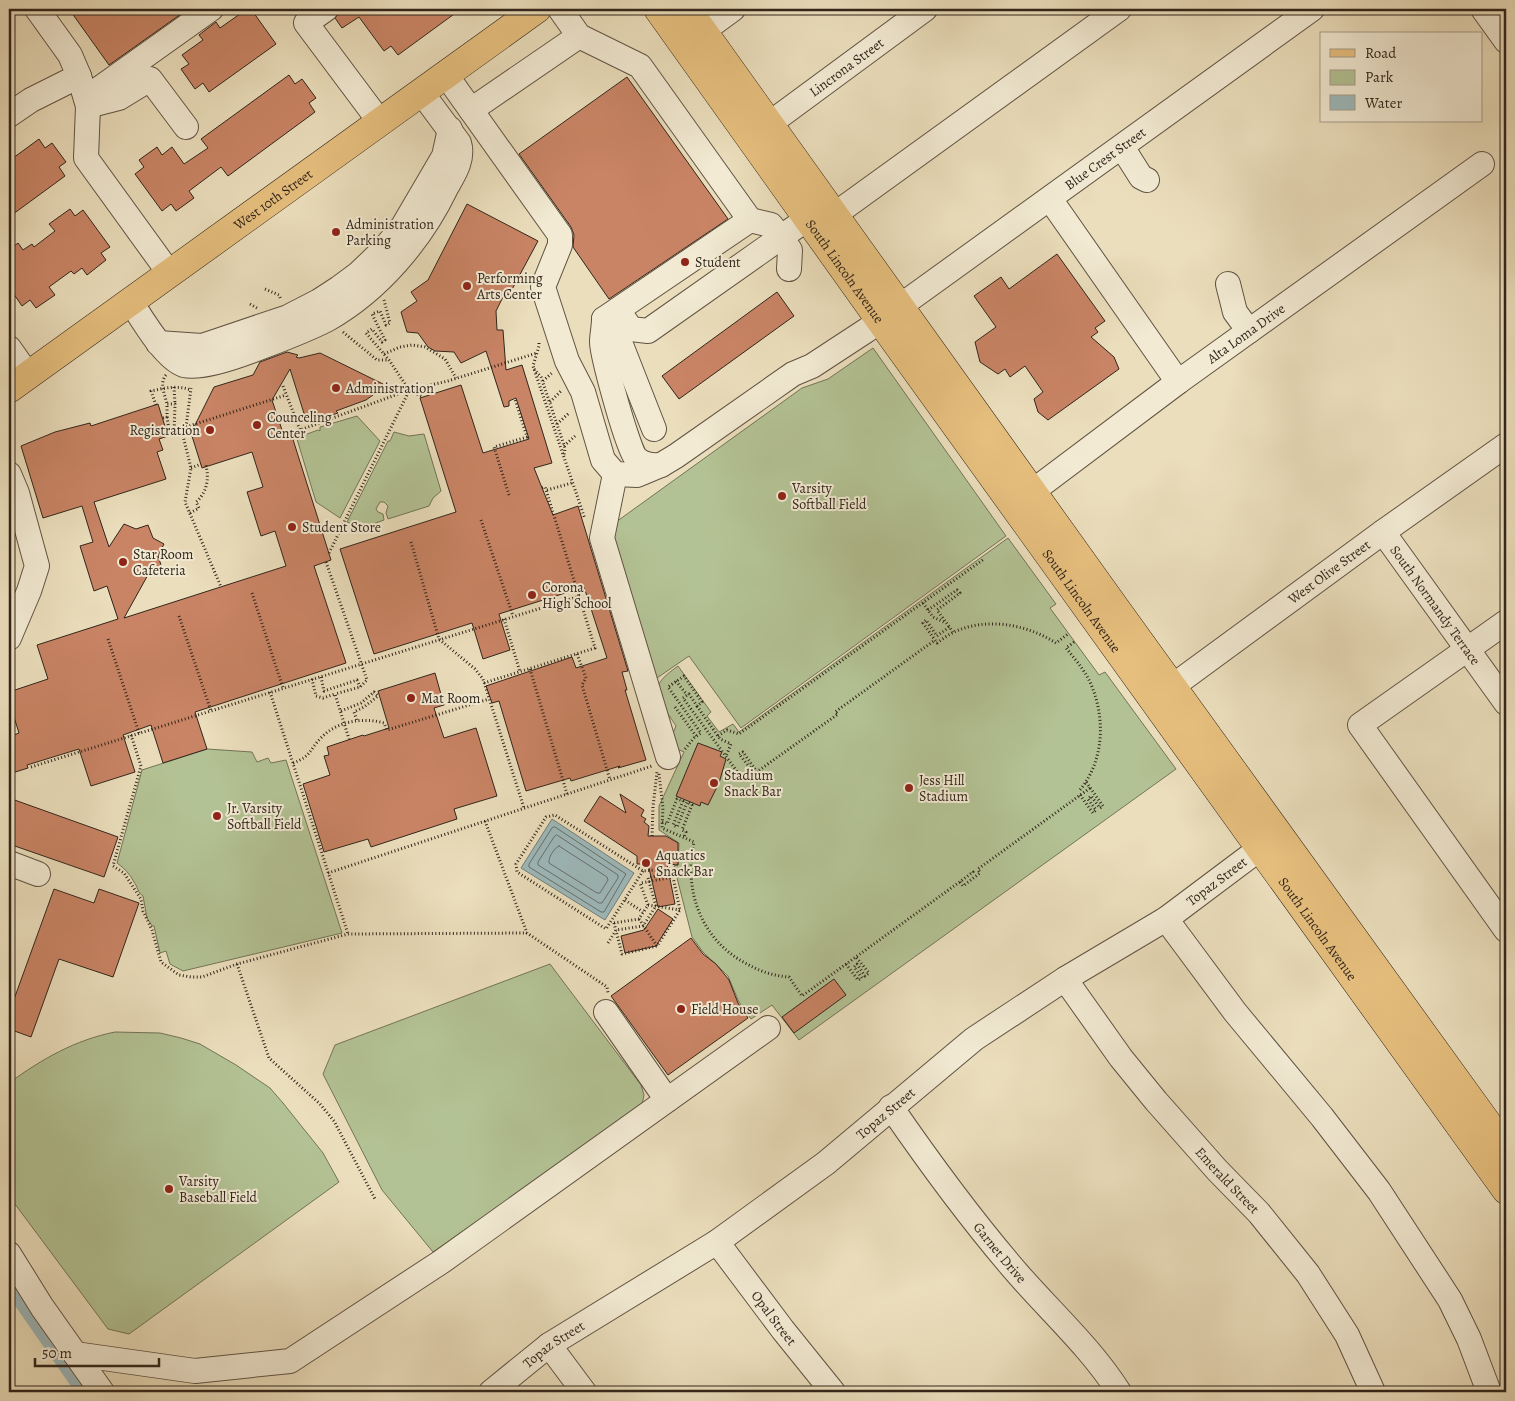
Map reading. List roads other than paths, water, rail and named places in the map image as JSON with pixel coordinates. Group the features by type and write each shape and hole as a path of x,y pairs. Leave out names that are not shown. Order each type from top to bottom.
{"main road":[{"name":"West 10th Street","path":"18,382 537,9"},
{"name":"South Lincoln Avenue","path":"658,9 820,217 1270,841 1506,1150"},
{"name":"South Lincoln Avenue","path":"687,9 769,124 820,217"},
{"name":"South Lincoln Avenue","path":"1270,841 1506,1190"}],"street":[{"path":"37,9 70,55 79,76 87,102 86,158 170,274"},
{"path":"87,102 211,9"},
{"path":"326,9 301,16 380,122"},
{"path":"560,9 579,36 640,66 750,220 771,225 790,250 789,270"},
{"path":"702,31 733,9"},
{"name":"Lincrona Street","path":"769,124 925,9"},
{"path":"611,314 631,329 648,331 781,238 820,217 1119,9"},
{"name":"Blue Crest Street","path":"615,474 637,475 661,465 793,374 812,366 890,314 1312,9"},
{"path":"1483,9 1506,41"},
{"path":"471,110 579,36"},
{"path":"446,75 560,235 560,245 543,287 567,361 583,392 604,460 615,474 602,538 663,760"},
{"path":"9,116 31,100 79,76"},
{"path":"87,102 120,98 150,79 186,127"},
{"path":"131,302 158,342 202,346 288,317 339,288 373,260 403,226 444,156 450,129 422,92"},
{"path":"1122,147 1141,177 1147,180"},
{"name":"Alta Loma Drive","path":"1022,498 1249,330 1482,164"},
{"path":"1050,199 1178,382"},
{"path":"661,465 650,466 635,458 629,443 602,344 611,314 750,220"},
{"path":"1228,284 1235,312 1249,330"},
{"path":"611,314 612,322 654,429"},
{"path":"9,348 18,382"},
{"name":"West Olive Street","path":"1163,693 1383,532 1506,445"},
{"path":"9,474 17,492 37,566 29,591 9,638"},
{"name":"South Normandy Terrace","path":"1383,532 1506,703"},
{"path":"1506,622 1360,725 1506,930"},
{"name":"Topaz Street","path":"491,1392 549,1345 717,1242 826,1163 974,1039 1065,978 1166,919 1270,841"},
{"path":"9,863 38,874"},
{"path":"1166,919 1235,1012 1322,1116 1379,1191 1450,1300 1469,1338 1489,1392"},
{"name":"Emerald Street","path":"1065,978 1121,1058 1156,1102 1265,1220 1308,1274 1347,1335 1373,1392"},
{"path":"607,1003 667,1100"},
{"path":"75,1354 195,1371 290,1361 441,1262 768,1028"},
{"name":"Garnet Drive","path":"891,1107 936,1171 980,1228 1098,1363 1119,1392"},
{"name":"Opal Street","path":"717,1242 783,1330 833,1392"},
{"path":"9,1254 42,1307 102,1392"},
{"path":"549,1345 584,1392"}],"water":[{"path":"552,819 634,873 605,920 521,868"}],"waterway":[{"path":"9,1281 86,1392"}],"place":[{"name":"Administration Parking","path":"336,232"},
{"name":"Student","path":"685,262"},
{"name":"Performing Arts Center","path":"467,286"},
{"name":"Administration","path":"336,388"},
{"name":"Counceling Center","path":"257,425"},
{"name":"Registration","path":"210,430"},
{"name":"Varsity Softball Field","path":"782,496"},
{"name":"Student Store","path":"292,527"},
{"name":"Star Room Cafeteria","path":"123,562"},
{"name":"Corona High School","path":"532,595"},
{"name":"Mat Room","path":"411,698"},
{"name":"Stadium Snack Bar","path":"714,783"},
{"name":"Jess Hill Stadium","path":"909,788"},
{"name":"Jr. Varsity Softball Field","path":"217,816"},
{"name":"Aquatics Snack Bar","path":"646,863"},
{"name":"Field House","path":"681,1009"},
{"name":"Varsity Baseball Field","path":"169,1189"}]}
